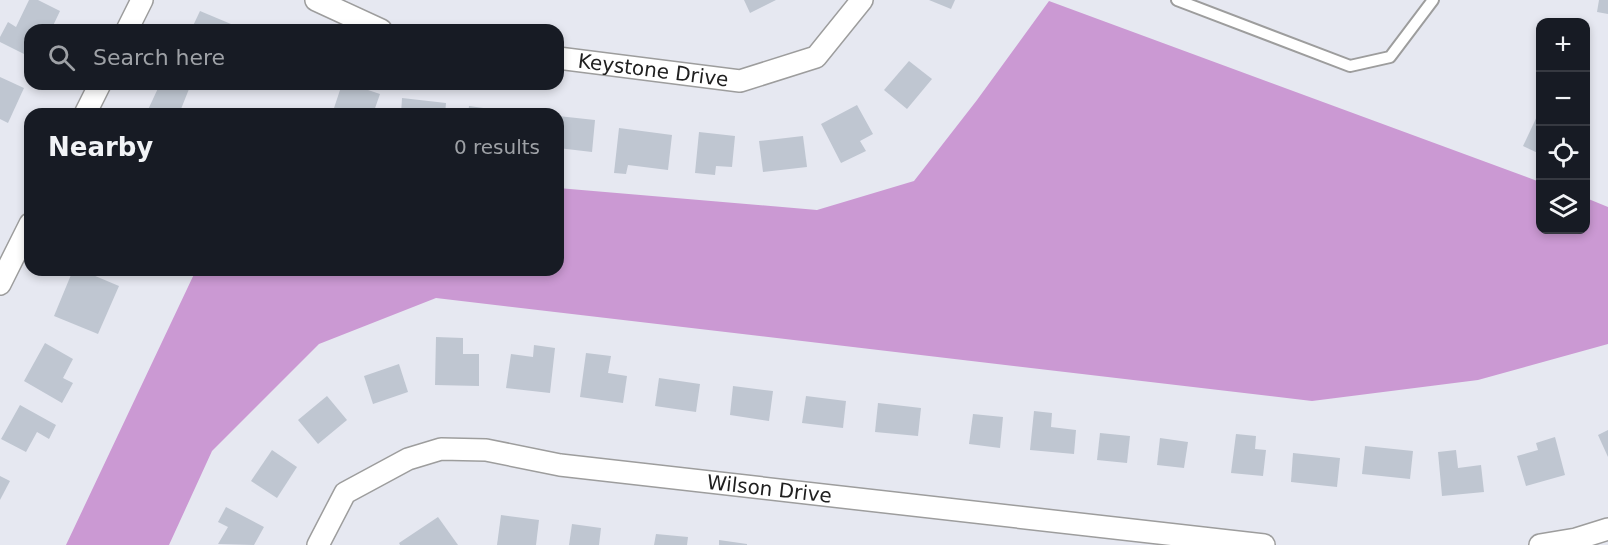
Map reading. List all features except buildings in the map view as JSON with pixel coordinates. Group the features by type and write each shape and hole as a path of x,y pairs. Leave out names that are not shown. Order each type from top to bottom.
{"street":[{"path":"130,24 142,0"},
{"path":"316,0 368,24"},
{"name":"Keystone Drive","path":"564,59 740,81 816,57 862,0"},
{"path":"88,108 97,90"},
{"path":"0,284 24,236"},
{"name":"Wilson Drive","path":"318,545 345,493 408,459 441,449 486,450 560,465 1264,545"},
{"path":"1540,545 1576,539 1608,529"}],"lane":[{"path":"1177,0 1350,66 1390,57 1433,0"}],"shaded area":[{"path":"1049,1 1536,181 1536,234 1590,234 1590,200 1608,207 1608,344 1478,380 1312,401 436,298 319,344 212,451 169,545 66,545 193,276 564,276 564,189 817,210 914,181 977,100"}]}
